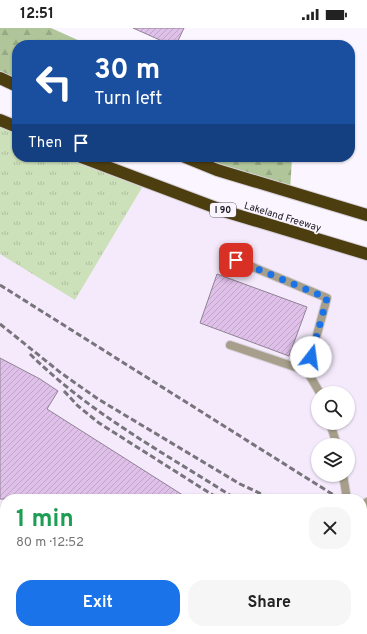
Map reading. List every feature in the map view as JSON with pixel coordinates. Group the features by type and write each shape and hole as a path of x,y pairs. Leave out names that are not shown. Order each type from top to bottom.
{"highway":[{"path":"0,78 12,84"},
{"path":"0,120 12,126"},
{"name":"Lakeland Freeway","path":"94,162 227,212 367,254"},
{"path":"197,162 217,170 367,215"}],"lane":[{"path":"236,260 327,298 307,371"},
{"path":"230,345 307,371 316,386"},
{"path":"344,482 346,494"}],"shaded area":[{"path":"146,181 367,254 367,494 0,494 0,254 75,300"}],"green space":[{"path":"0,28 51,28 78,40 12,40 12,84 0,78"},
{"path":"0,120 12,125 12,162 95,162 146,181 75,300 0,254"},
{"path":"200,162 292,162 290,192"}],"building":[{"path":"133,28 184,28 178,40 160,40"},
{"path":"217,274 307,307 289,356 200,323"},
{"path":"0,358 40,379 58,391 47,409 181,494 0,494"}],"railway":[{"path":"0,285 332,494"},
{"path":"0,324 61,373 98,399 240,484 261,494"},
{"path":"30,354 77,395 103,414 228,494"},
{"path":"64,391 78,406 99,423 211,494"}],"route":[{"path":"236,260 327,298 311,357"}]}
